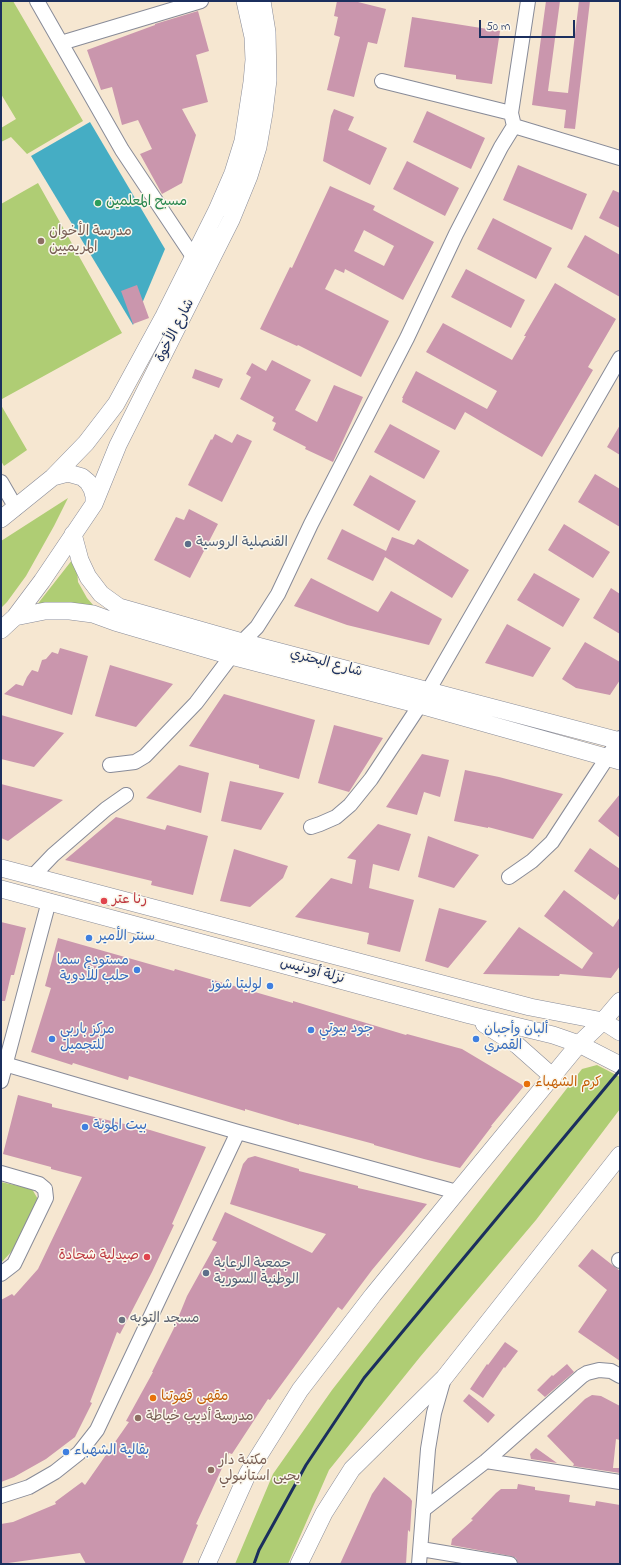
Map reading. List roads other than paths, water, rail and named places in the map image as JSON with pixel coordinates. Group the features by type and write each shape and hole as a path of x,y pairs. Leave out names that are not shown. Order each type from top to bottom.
{"main road":[{"name":"شارع الأخوة","path":"1,519 53,477 86,443 116,404 164,316 218,210 243,141 252,82 254,60 253,37 245,1"},
{"name":"شارع الأخوة","path":"1,630 16,617 94,504 118,446 232,220 249,176 258,147 268,80 267,32 262,1"},
{"path":"53,477 68,473 82,477 88,482 92,489 94,504"},
{"name":"شارع البحتري","path":"73,534 80,560 88,577 101,594 119,607 242,642 619,740"},
{"path":"16,617 45,612 70,611 93,614 115,622 232,656 614,759"},
{"path":"1,868 530,1007 603,1021 620,1032"},
{"name":"نزلة أودنيس","path":"1,889 553,1036 580,1044 620,1065"},
{"path":"207,1564 248,1473 300,1390 373,1295 457,1192 580,1044 620,1001"},
{"path":"470,1015 517,1045 553,1077"},
{"path":"299,1564 324,1513 352,1469 444,1378 620,1155"}],"street":[{"path":"37,1 122,150 194,258 206,271"},
{"path":"61,43 201,1"},
{"path":"110,765 135,762 146,756 196,703 242,642 258,628 278,594 311,524 407,338 432,283 513,119 528,1"},
{"path":"382,81 513,119 620,158"},
{"path":"311,827 332,819 350,805 371,779 430,691 620,358"},
{"path":"1,482 16,508"},
{"path":"509,877 532,860 552,842 614,759 619,740"},
{"path":"32,877 52,855 106,809 126,795"},
{"path":"1,1081 3,1064 49,901"},
{"path":"3,1064 238,1132 457,1192"},
{"path":"1,1496 29,1487 55,1472 79,1453 97,1430 238,1132"},
{"path":"1,1173 39,1184 45,1189 46,1198 14,1264 1,1274"},
{"path":"423,1510 486,1461 587,1372 599,1370 611,1371 620,1376"},
{"path":"420,1564 428,1449 434,1413 444,1378"},
{"path":"486,1461 620,1482"},
{"path":"420,1549 510,1564"}],"water":[{"name":"مسبح المعلمين","path":"90,122 165,249 133,325 31,156"}],"railway":[{"path":"254,1564 259,1550 306,1465 364,1378 620,1070"}],"place":[{"name":"مسبح المعلمين","path":"98,203"},
{"name":"مدرسة الأخوان المريميين","path":"41,241"},
{"name":"القنصلية الروسية","path":"188,544"},
{"name":"رنا عتر","path":"104,901"},
{"name":"سنتر الأمير","path":"89,938"},
{"name":"مستودع سما حلب للأدوية","path":"137,970"},
{"name":"لوليتا شوز","path":"270,986"},
{"name":"جود بيوتي","path":"311,1030"},
{"name":"مركز باربي للتجميل","path":"52,1039"},
{"name":"ألبان وأجبان القمري","path":"476,1039"},
{"name":"كرم الشهباء","path":"527,1084"},
{"name":"بيت المونة","path":"85,1127"},
{"name":"صيدلية شحادة","path":"147,1257"},
{"name":"جمعية الرعاية الوطنية السورية","path":"206,1273"},
{"name":"مسجد التوبه","path":"122,1320"},
{"name":"مقهى قهوتنا","path":"153,1398"},
{"name":"مدرسة أديب خياطة","path":"138,1418"},
{"name":"بقالية الشهباء","path":"66,1452"},
{"name":"مكتبة دار يحيى استانبولي","path":"211,1470"}]}
